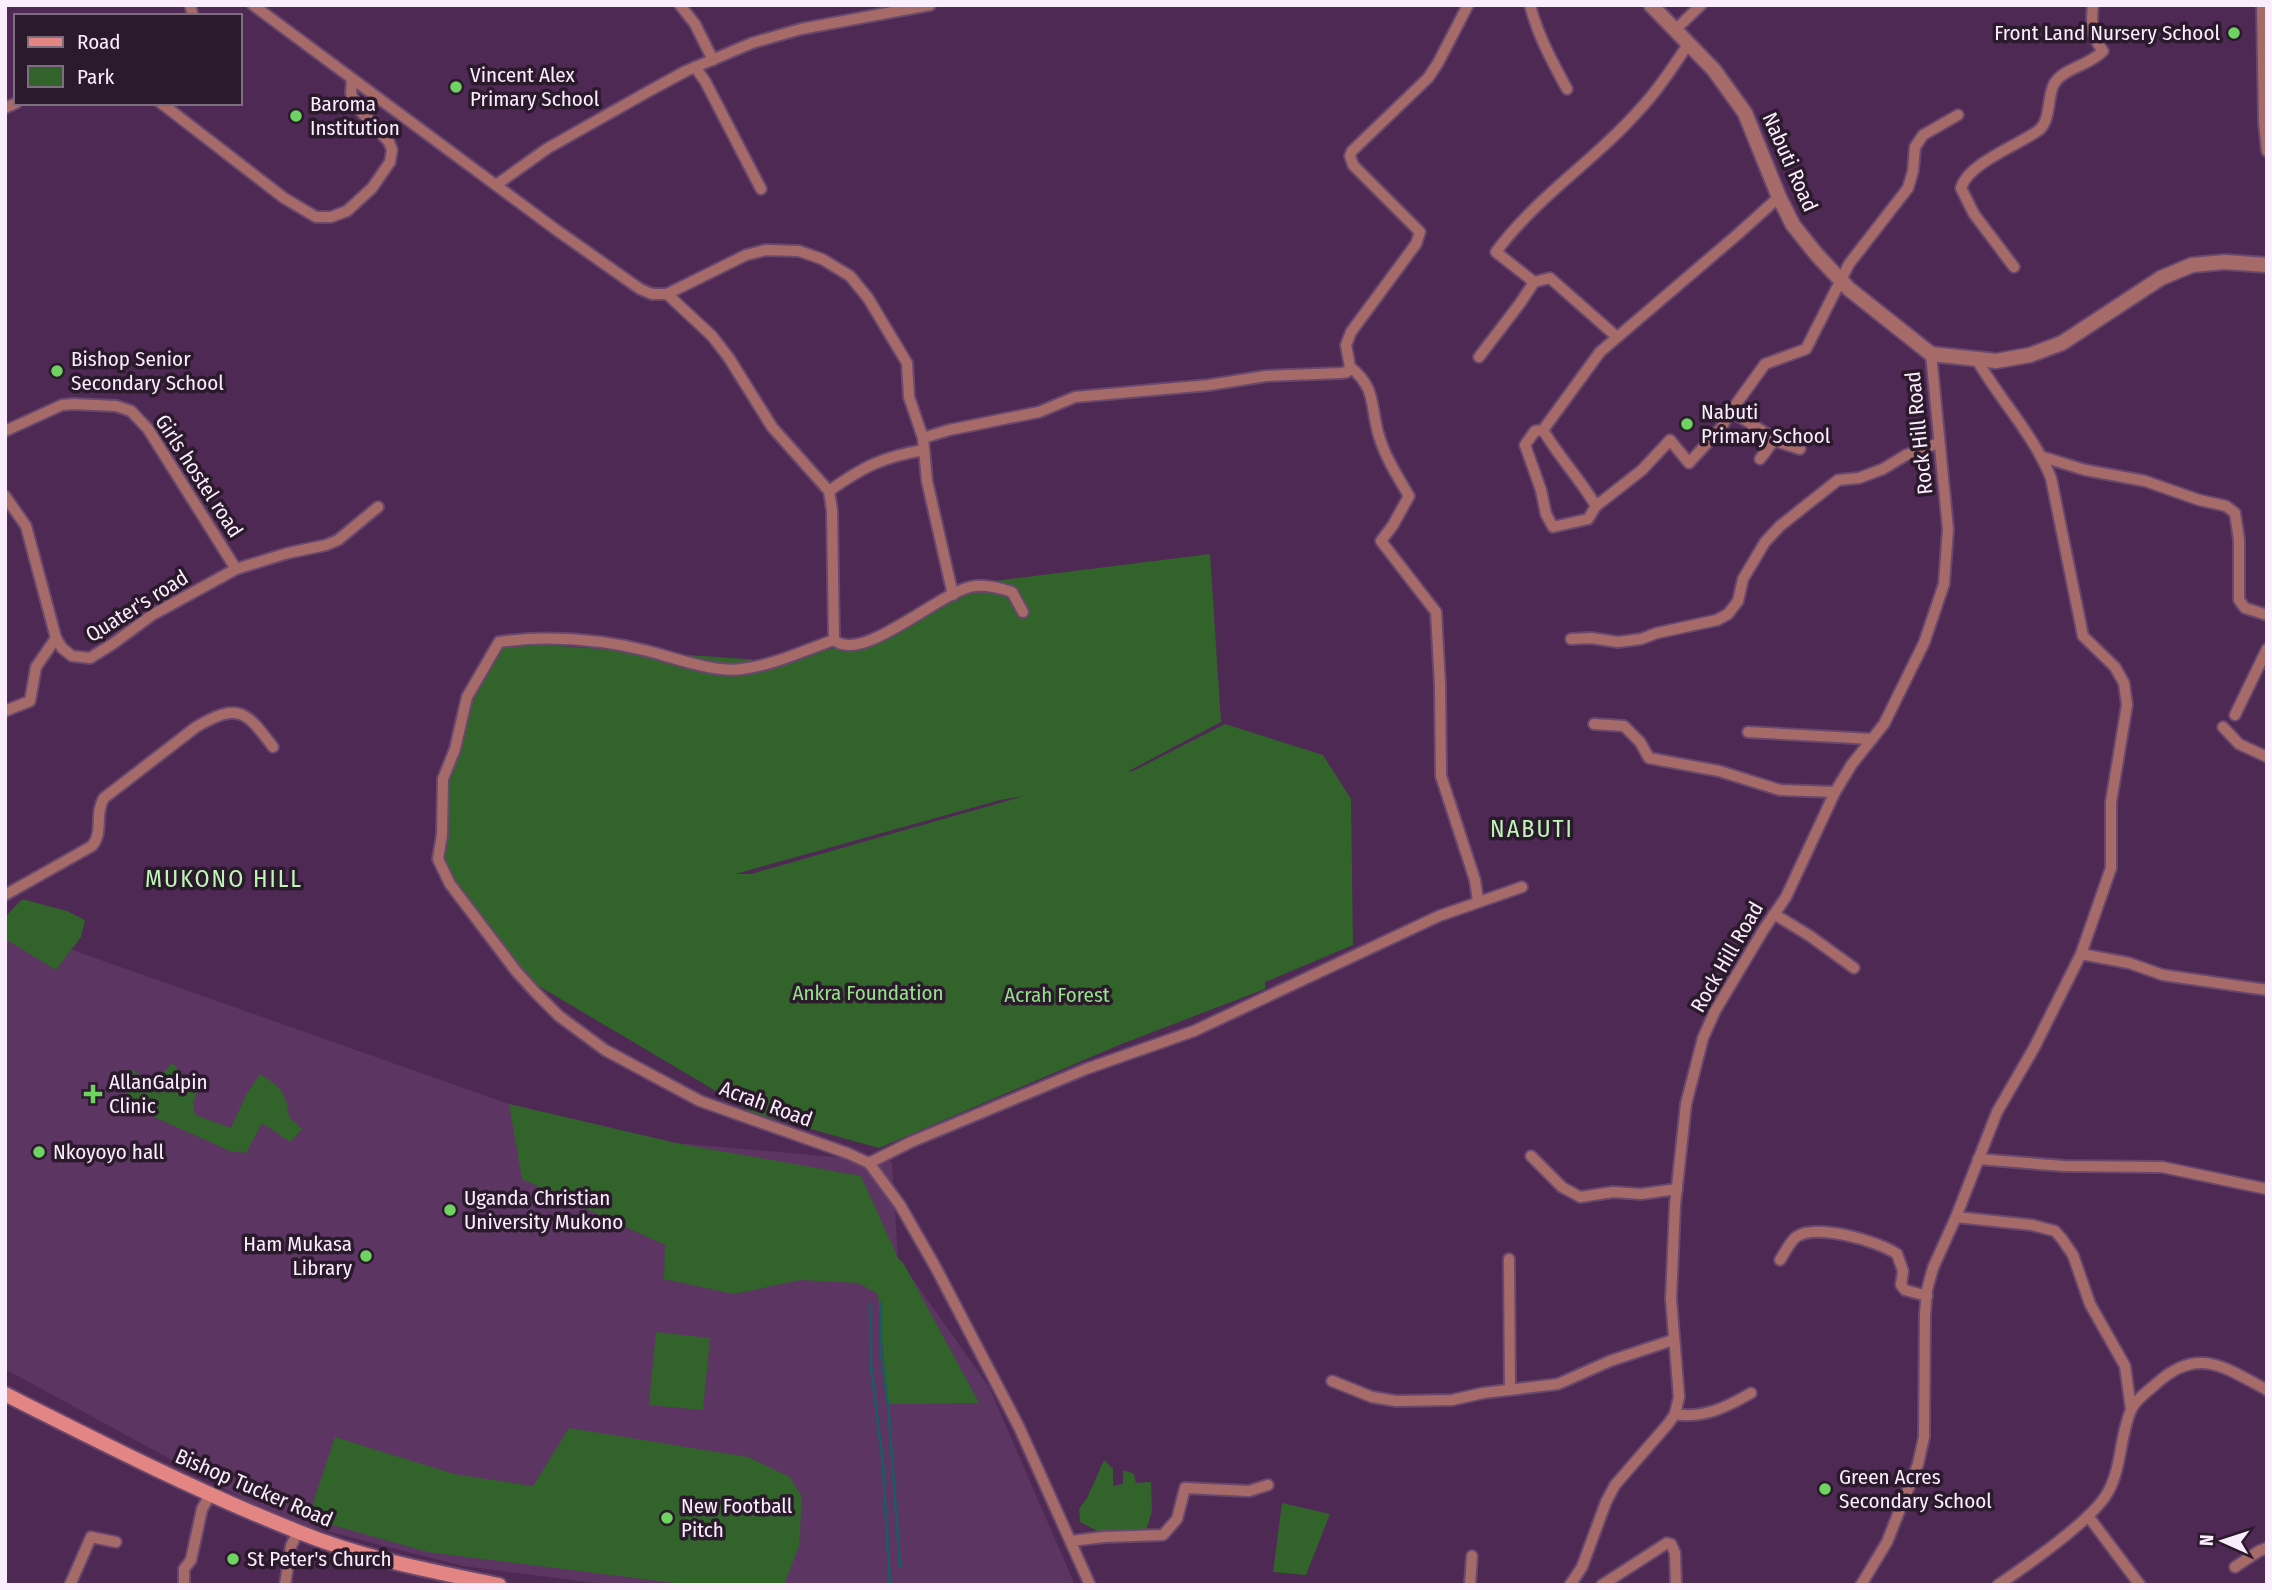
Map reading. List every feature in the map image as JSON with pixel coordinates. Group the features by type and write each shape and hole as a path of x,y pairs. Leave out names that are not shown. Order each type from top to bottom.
{"main road":[{"name":"Bishop Tucker Road","path":"5,1394 210,1495 298,1532 454,1580 499,1585"}],"street":[{"path":"253,5 640,289 652,294 667,294 746,254 781,249 799,251 840,268 850,276 868,298 907,363 909,397 923,438 927,481 953,595"},
{"path":"680,5 695,24 713,60"},
{"path":"496,185 548,148 695,67 752,43 781,34 930,5"},
{"path":"923,438 949,430 1039,412 1075,397 1266,376 1347,373 1350,367 1346,345 1351,332 1416,244 1420,232 1353,165 1350,156 1352,151 1428,78 1468,5"},
{"path":"1530,5 1536,29 1567,89"},
{"name":"Nabuti Road","path":"1651,5 1713,70 1745,113 1793,225 1849,289 1931,354"},
{"path":"1676,29 1701,5"},
{"path":"2014,267 1975,214 1961,188 1973,170 2001,150 2041,129 2053,85 2061,75 2094,60 2103,51 2096,44 2091,24 2093,5"},
{"path":"2262,5 2267,151"},
{"path":"1534,282 1496,252 1548,194 1640,110 1689,43"},
{"path":"695,67 705,81 761,189"},
{"path":"164,105 284,198 316,217 331,217 346,211 372,188 390,162 392,150 389,142 352,99 352,79"},
{"path":"1779,197 1600,352 1543,430 1535,431 1525,445 1541,490 1546,514 1553,527 1588,519 1596,506 1642,470 1671,440 1689,463 1721,428 1765,364 1806,349 1849,264 1908,188 1915,147 1923,135 1958,115"},
{"path":"1931,354 1996,361 2030,355 2062,343 2161,278 2192,265 2225,262 2267,265"},
{"path":"1479,357 1534,282 1550,278 1617,337"},
{"path":"667,294 712,337 729,358 772,427 829,491 832,510 834,640 845,646 858,645 973,586 1012,592 1023,612"},
{"name":"Rock Hill Road","path":"1675,1414 1679,1397 1673,1340 1672,1256 1686,1104 1703,1038 1715,1011 1786,897 1814,832 1835,792 1852,764 1884,724 1924,643 1944,584 1948,529 1931,354"},
{"path":"1861,1585 1887,1542 1918,1464 1924,1437 1927,1296 1933,1268 1997,1112 2034,1048 2081,954 2111,868 2111,802 2127,705 2124,683 2115,667 2083,636 2051,478 2043,457 1993,388 1977,360"},
{"path":"1350,367 1363,377 1367,385 1379,437 1409,496 1381,541 1436,612 1441,776 1475,880 1478,901"},
{"name":"Girls hostel road","path":"5,431 62,405 116,406 131,411 148,429 236,569"},
{"path":"1731,411 1775,439 1800,449"},
{"path":"1543,430 1596,506"},
{"path":"1760,459 1775,439"},
{"path":"1571,639 1591,638 1619,642 1717,620 1728,614 1738,601 1743,579 1765,542 1780,526 1838,480 1859,478 1883,469 1906,455 1939,443"},
{"path":"829,491 861,468 881,460 924,450"},
{"path":"2043,457 2085,470 2145,481 2199,500 2226,506 2235,513 2239,540 2239,600 2245,608 2267,615"},
{"name":"Quater's road","path":"5,496 26,526 56,638 62,648 81,659 90,658 152,615 236,569 288,552 338,540 378,506"},
{"name":"Acrah Road","path":"834,640 741,670 698,664 615,644 577,639 546,637 499,642 467,697 456,749 443,779 438,859 450,884 516,971 578,1032 700,1101 869,1163"},
{"path":"5,711 30,701 36,667 56,638"},
{"path":"2235,715 2267,649"},
{"path":"5,895 92,846 98,838 100,806 104,798 204,722 225,715 244,715 252,719 273,747"},
{"path":"1594,724 1624,726 1640,742 1649,758 1719,771 1780,790 1835,792"},
{"path":"2223,727 2239,744 2267,757"},
{"path":"1748,732 1872,739"},
{"path":"1090,1585 1019,1427 936,1268 900,1205 869,1163 911,1142 1086,1069 1194,1031 1350,957 1478,901 1522,887"},
{"path":"1774,914 1854,968"},
{"path":"2081,954 2129,963 2163,975 2267,990"},
{"path":"1531,1156 1562,1187 1580,1197 1613,1192 1641,1194 1677,1189"},
{"path":"1978,1159 2064,1166 2162,1167 2267,1189"},
{"path":"1956,1217 2032,1225 2055,1231 2073,1255 2090,1304 2125,1366 2131,1409 2107,1494 2088,1516 1998,1585"},
{"path":"1780,1260 1792,1240 1798,1236 1808,1232 1833,1232 1889,1249 1901,1260 1903,1270 1900,1285 1905,1290 1927,1296"},
{"path":"1509,1259 1510,1390"},
{"path":"1332,1381 1372,1397 1423,1402 1452,1400 1558,1384 1610,1361 1673,1340"},
{"path":"2131,1409 2172,1370 2196,1362 2211,1363 2267,1390"},
{"path":"1570,1585 1592,1545 1606,1502 1615,1485 1675,1414 1691,1417 1707,1413 1731,1405 1751,1393"},
{"path":"1071,1541 1163,1535 1177,1519 1185,1488 1249,1491 1268,1485"},
{"path":"184,1585 184,1569 191,1560 202,1509 210,1495"},
{"path":"2088,1516 2140,1585"},
{"path":"285,1585 291,1546 298,1532"},
{"path":"70,1585 91,1537 116,1542"},
{"path":"1602,1585 1667,1543 1674,1547 1676,1585"},
{"path":"2235,1567 2267,1548"},
{"path":"1470,1585 1472,1556"}],"shaded area":[{"name":"Uganda Christian University Mukono","path":"5,924 509,1104 676,1143 892,1162 898,1258 989,1387 1075,1585 611,1585 462,1566 280,1519 5,1369"}],"green space":[{"path":"1210,554 1221,722 1127,772 1225,724 1323,755 1351,799 1353,945 1265,982 1265,989 1119,1045 879,1148 753,1113 510,969 438,859 443,779 466,696 499,642 774,661 853,644 959,583","holes":["1024,796 751,874 735,874 1000,800"]},
{"path":"22,899 67,911 85,920 81,937 56,970 9,941 5,945 5,917"},
{"path":"172,1063 198,1089 193,1103 195,1115 231,1128 246,1095 260,1074 281,1091 289,1117 302,1129 290,1142 262,1123 246,1153 230,1151 134,1108 120,1076 132,1069 152,1086"},
{"path":"509,1104 676,1143 861,1176 898,1258 904,1264 979,1403 888,1404 878,1294 858,1283 800,1280 734,1294 664,1279 665,1245 522,1179"},
{"path":"656,1332 710,1338 703,1410 649,1405"},
{"path":"569,1428 748,1457 790,1477 802,1497 799,1546 784,1585 691,1585 428,1552 308,1518 335,1437 454,1474 533,1486"},
{"path":"1104,1460 1113,1469 1113,1486 1123,1484 1123,1470 1134,1474 1136,1483 1151,1482 1152,1511 1145,1534 1099,1532 1080,1522 1079,1509 1087,1498"},
{"path":"1282,1503 1330,1514 1306,1575 1273,1572"}],"waterway":[{"path":"881,1303 881,1352 888,1404 900,1567"},
{"path":"870,1304 871,1365 883,1465 890,1585"}],"place":[{"name":"Front Land Nursery School","path":"2234,33"},
{"name":"Vincent Alex Primary School","path":"456,87"},
{"name":"Baroma Institution","path":"296,116"},
{"name":"Bishop Senior Secondary School","path":"57,371"},
{"name":"Nabuti Primary School","path":"1687,424"},
{"name":"AllanGalpin Clinic","path":"93,1094"},
{"name":"Nkoyoyo hall","path":"39,1152"},
{"name":"Uganda Christian University Mukono","path":"450,1210"},
{"name":"Ham Mukasa Library","path":"366,1256"},
{"name":"Green Acres Secondary School","path":"1825,1489"},
{"name":"New Football Pitch","path":"667,1518"},
{"name":"St Peter's Church","path":"233,1559"}],"district":[{"name":"NABUTI","path":"1532,829"},
{"name":"MUKONO HILL","path":"224,879"}],"park label":[{"name":"Ankra Foundation","path":"868,993"},
{"name":"Acrah Forest","path":"1057,995"}]}
